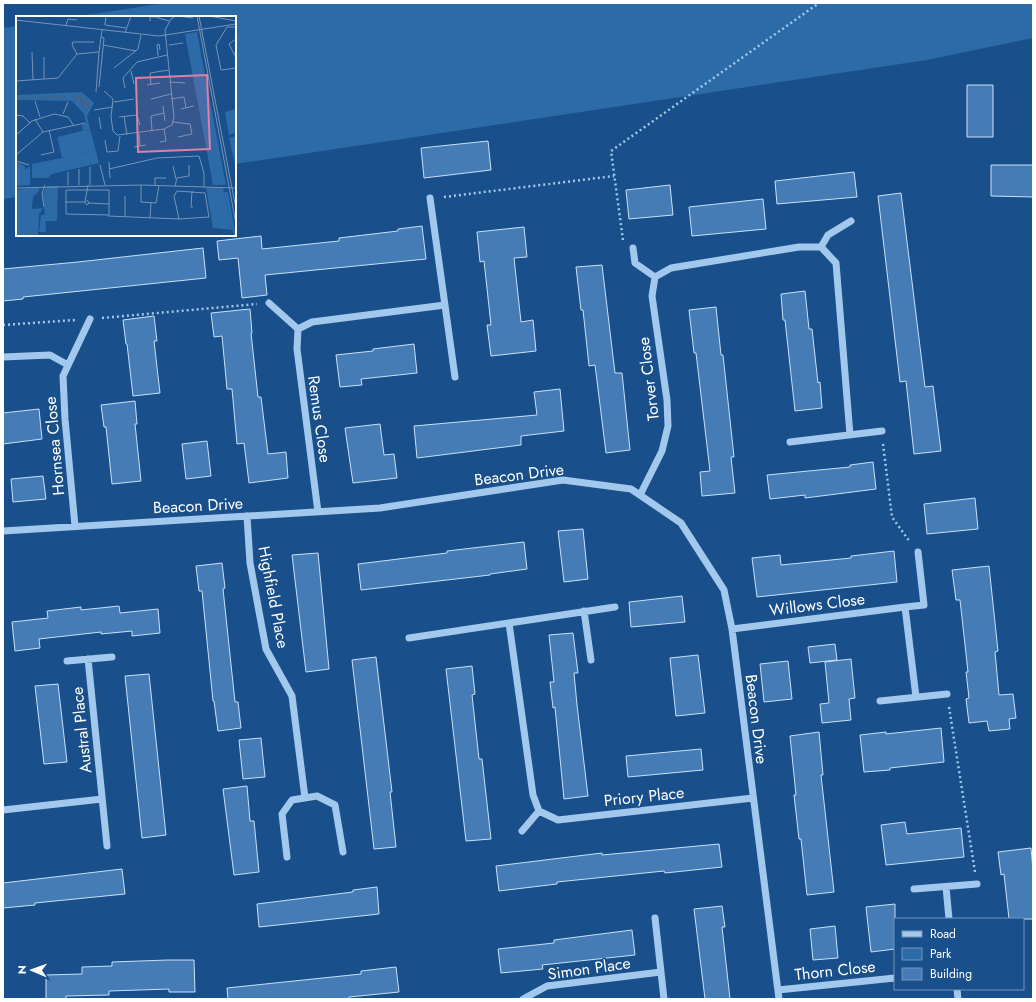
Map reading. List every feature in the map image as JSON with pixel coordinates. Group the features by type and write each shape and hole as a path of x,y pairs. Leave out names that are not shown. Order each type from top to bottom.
{"street":[{"path":"430,198 455,377"},
{"path":"821,247 828,235 851,221"},
{"path":"633,248 635,263 655,277 671,268 799,247 821,247 836,263 850,435"},
{"name":"Torver Close","path":"640,495 662,451 668,426 667,400 652,296 655,277"},
{"path":"269,303 298,329 312,322 445,305"},
{"name":"Hornsea Close","path":"75,526 65,419 63,376 90,319"},
{"name":"Remus Close","path":"298,329 297,349 318,512"},
{"path":"3,358 50,355 68,365"},
{"path":"790,442 882,432"},
{"name":"Beacon Drive","path":"3,531 380,508 563,480 632,489 681,523 724,590 732,629 779,999"},
{"name":"Highfield Place","path":"247,516 250,563 266,649 292,696 305,798"},
{"name":"Willows Close","path":"732,629 924,605 918,552"},
{"path":"409,638 615,607"},
{"path":"905,607 916,697"},
{"path":"584,611 591,660"},
{"path":"509,623 533,795 539,811 522,831"},
{"path":"67,661 112,657"},
{"name":"Austral Place","path":"88,659 107,846"},
{"path":"880,701 947,694"},
{"path":"287,857 282,814 292,800 317,796 335,805 343,852"},
{"name":"Priory Place","path":"539,811 558,820 753,798"},
{"path":"3,810 102,799"},
{"path":"914,889 977,884"},
{"path":"946,886 949,918"},
{"path":"655,918 664,999"},
{"name":"Simon Place","path":"523,999 547,986 662,972"},
{"name":"Thorn Close","path":"778,990 894,978"}],"path":[{"path":"633,248 622,240 611,151 819,3"},
{"path":"430,198 614,176"},
{"path":"3,325 269,303"},
{"path":"882,432 892,517 918,552"},
{"path":"947,694 977,884"}],"green space":[{"path":"165,3 1033,3 1033,38 927,60 236,164 236,16 80,16"},
{"path":"16,26 16,197 3,199 3,28"}],"building":[{"path":"967,85 993,85 993,137 967,137"},
{"path":"488,141 491,170 424,178 421,148"},
{"path":"991,165 1033,165 1033,197 991,196"},
{"path":"854,172 857,197 777,204 775,181"},
{"path":"670,185 673,215 629,219 626,190"},
{"path":"901,193 925,387 933,386 941,451 914,454 906,381 900,382 878,196"},
{"path":"763,199 766,229 692,236 689,207"},
{"path":"422,226 426,259 265,275 267,295 242,298 238,258 219,260 217,241 261,236 262,249 339,241 339,238 398,231 398,229"},
{"path":"524,227 527,257 514,258 521,322 533,320 536,351 491,356 487,325 491,325 484,261 480,262 477,232"},
{"path":"203,248 206,278 23,297 23,299 3,301 3,269"},
{"path":"602,265 615,373 622,373 630,450 606,453 595,365 589,366 583,310 581,310 576,267"},
{"path":"805,291 809,329 812,329 818,383 820,382 822,408 795,411 781,294"},
{"path":"716,307 721,355 723,355 734,457 731,457 735,493 702,496 700,472 710,471 696,353 694,353 689,310"},
{"path":"250,309 258,397 261,397 268,454 286,452 288,478 249,483 244,443 237,444 232,389 227,389 222,336 214,337 211,313"},
{"path":"154,316 157,341 154,341 160,393 133,396 123,320"},
{"path":"414,344 417,373 361,379 362,385 340,387 336,355 373,351 373,349"},
{"path":"560,389 564,431 521,436 521,445 417,458 414,426 537,415 534,392"},
{"path":"135,401 137,424 135,424 141,481 112,484 106,427 104,427 101,405"},
{"path":"39,409 42,439 3,444 3,413"},
{"path":"380,424 384,455 394,454 397,478 353,483 345,428"},
{"path":"207,441 211,476 186,479 182,444"},
{"path":"873,462 876,489 805,498 805,495 770,499 767,475 850,467 850,465"},
{"path":"43,476 46,499 13,502 11,479"},
{"path":"975,498 978,529 927,534 924,504"},
{"path":"583,529 588,579 564,582 558,531"},
{"path":"524,542 527,569 490,575 361,590 358,564"},
{"path":"894,551 897,582 757,597 752,558 780,555 781,565 851,558 851,556"},
{"path":"318,553 329,669 306,672 292,555"},
{"path":"222,563 225,588 223,589 235,702 238,702 241,728 218,731 213,701 202,591 199,591 196,566"},
{"path":"989,566 998,651 995,652 999,695 1013,694 1016,718 1009,719 1010,729 989,731 987,721 969,723 966,699 969,698 966,672 968,672 960,600 956,600 952,570"},
{"path":"682,596 685,622 631,627 629,602"},
{"path":"119,606 120,613 158,609 160,633 132,636 132,631 101,634 101,632 39,639 40,648 15,651 12,622 48,618 47,611 81,607 81,610"},
{"path":"573,633 578,673 574,673 588,796 564,799 555,707 553,708 550,682 554,682 549,635"},
{"path":"835,644 837,660 810,663 808,647"},
{"path":"698,655 705,713 676,716 670,658"},
{"path":"376,657 392,792 390,792 396,847 374,849 352,660"},
{"path":"851,659 855,698 849,699 851,720 822,723 820,704 829,703 825,662"},
{"path":"788,661 792,699 764,702 760,664"},
{"path":"472,666 475,694 472,695 479,759 482,759 491,839 466,841 446,669"},
{"path":"149,674 166,835 142,838 125,676"},
{"path":"58,684 67,762 44,764 35,686"},
{"path":"941,728 944,762 890,768 890,770 864,772 860,735 886,732 886,734"},
{"path":"819,732 823,775 821,775 834,892 807,895 801,839 799,839 794,795 796,795 790,736"},
{"path":"261,738 265,777 243,779 239,740"},
{"path":"701,749 703,770 628,777 626,756"},
{"path":"247,786 250,821 254,821 259,872 234,875 223,789"},
{"path":"905,822 907,834 961,828 964,857 886,865 881,825"},
{"path":"719,844 722,867 665,873 664,871 557,882 557,884 499,891 496,866 602,853 602,855"},
{"path":"1031,848 1033,870 1033,919 1009,918 1004,874 1001,875 998,852"},
{"path":"122,869 125,894 35,903 35,905 3,908 3,883"},
{"path":"377,887 379,914 259,927 257,904 353,892 353,890"},
{"path":"895,904 894,949 871,952 866,907"},
{"path":"722,906 725,927 722,927 730,999 705,999 694,909"},
{"path":"835,926 838,958 813,960 810,929"},
{"path":"632,930 635,955 542,965 543,969 501,973 498,949 554,943 554,940"},
{"path":"194,960 195,992 169,992 169,989 109,991 109,995 66,996 66,999 46,999 46,975 82,974 82,967 112,966 112,962"},
{"path":"396,967 399,992 349,997 349,999 228,999 227,988 361,974 361,971"}]}
